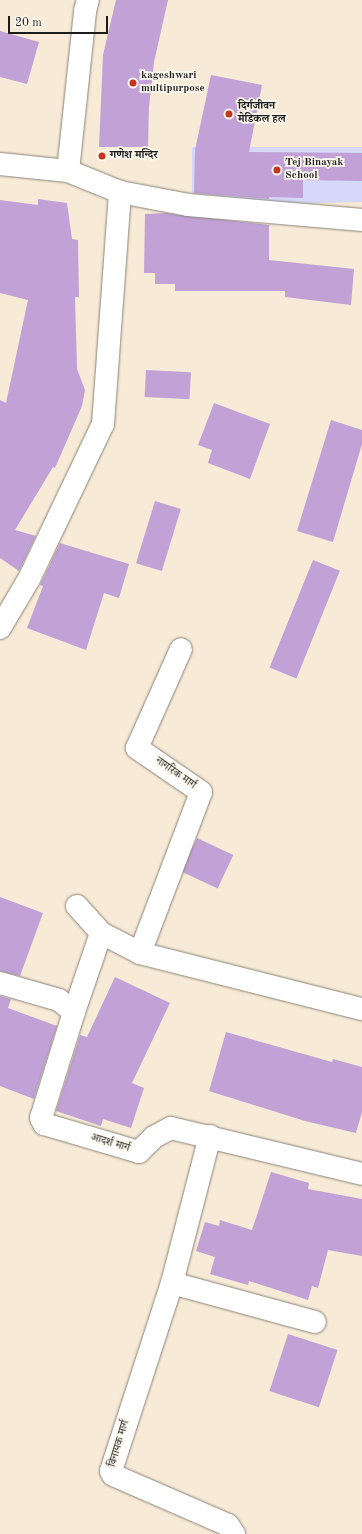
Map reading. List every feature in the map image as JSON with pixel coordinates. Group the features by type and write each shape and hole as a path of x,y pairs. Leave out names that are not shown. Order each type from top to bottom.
{"street":[{"path":"68,171 85,10 88,0"},
{"path":"0,164 68,171 120,192 188,205 362,220"},
{"path":"0,628 29,579 103,424 120,192"},
{"name":"नागरिक मार्ग","path":"140,953 201,792 137,748 181,649"},
{"path":"77,906 101,933 140,953 362,1009"},
{"path":"0,982 59,1000 74,1012 101,933"},
{"name":"आदर्श मार्ग","path":"74,1012 41,1118 44,1124 139,1152 154,1137 171,1128 210,1136 362,1174"},
{"name":"विनायक मार्ग","path":"210,1136 172,1283 111,1474 228,1525 234,1534"},
{"path":"172,1283 315,1322"}],"shaded area":[{"name":"Tej Binayak School","path":"192,147 362,147 362,202 291,204 192,193"}],"building":[{"path":"116,0 168,0 154,62 149,107 148,147 99,147 103,55"},
{"path":"0,31 39,42 27,84 0,77"},
{"name":"Tej Binayak School","path":"211,75 262,85 249,152 362,153 362,181 303,180 303,198 269,197 269,199 194,193 195,150"},
{"path":"38,199 67,203 72,239 78,240 79,297 75,297 77,369 85,390 82,406 55,468 53,467 15,530 36,536 19,571 0,558 0,400 6,403 28,300 0,293 0,200 38,205"},
{"path":"166,213 269,225 269,260 354,269 351,305 285,297 285,291 175,291 175,284 155,284 155,273 144,273 145,214"},
{"path":"146,370 191,372 190,399 145,397"},
{"path":"214,403 270,424 250,479 208,463 212,450 198,445"},
{"path":"331,420 362,430 362,444 333,542 297,531"},
{"path":"155,501 181,509 162,571 136,563"},
{"path":"60,543 129,564 119,598 104,593 86,650 27,628 43,586 40,585"},
{"path":"313,560 340,571 296,678 270,668"},
{"path":"197,838 233,855 218,888 181,872"},
{"path":"0,897 43,913 20,976 0,971"},
{"path":"115,977 170,1003 132,1083 144,1088 131,1128 103,1119 101,1126 56,1111 80,1035 87,1037"},
{"path":"0,996 11,999 8,1008 57,1026 34,1099 0,1086"},
{"path":"226,1032 332,1062 333,1059 362,1067 362,1112 356,1133 305,1121 209,1091"},
{"path":"271,1172 309,1183 308,1189 362,1199 362,1256 328,1250 318,1288 312,1286 308,1300 249,1281 248,1285 210,1274 215,1257 196,1251 205,1222 219,1226 220,1220 252,1230"},
{"path":"288,1334 337,1350 319,1407 269,1391"}],"place":[{"name":"kageshwari multipurpose","path":"133,83"},
{"name":"दिर्गजीवन मेडिकल हल","path":"229,114"},
{"name":"गणेश मन्दिर","path":"102,156"},
{"name":"Tej Binayak School","path":"277,170"}]}
